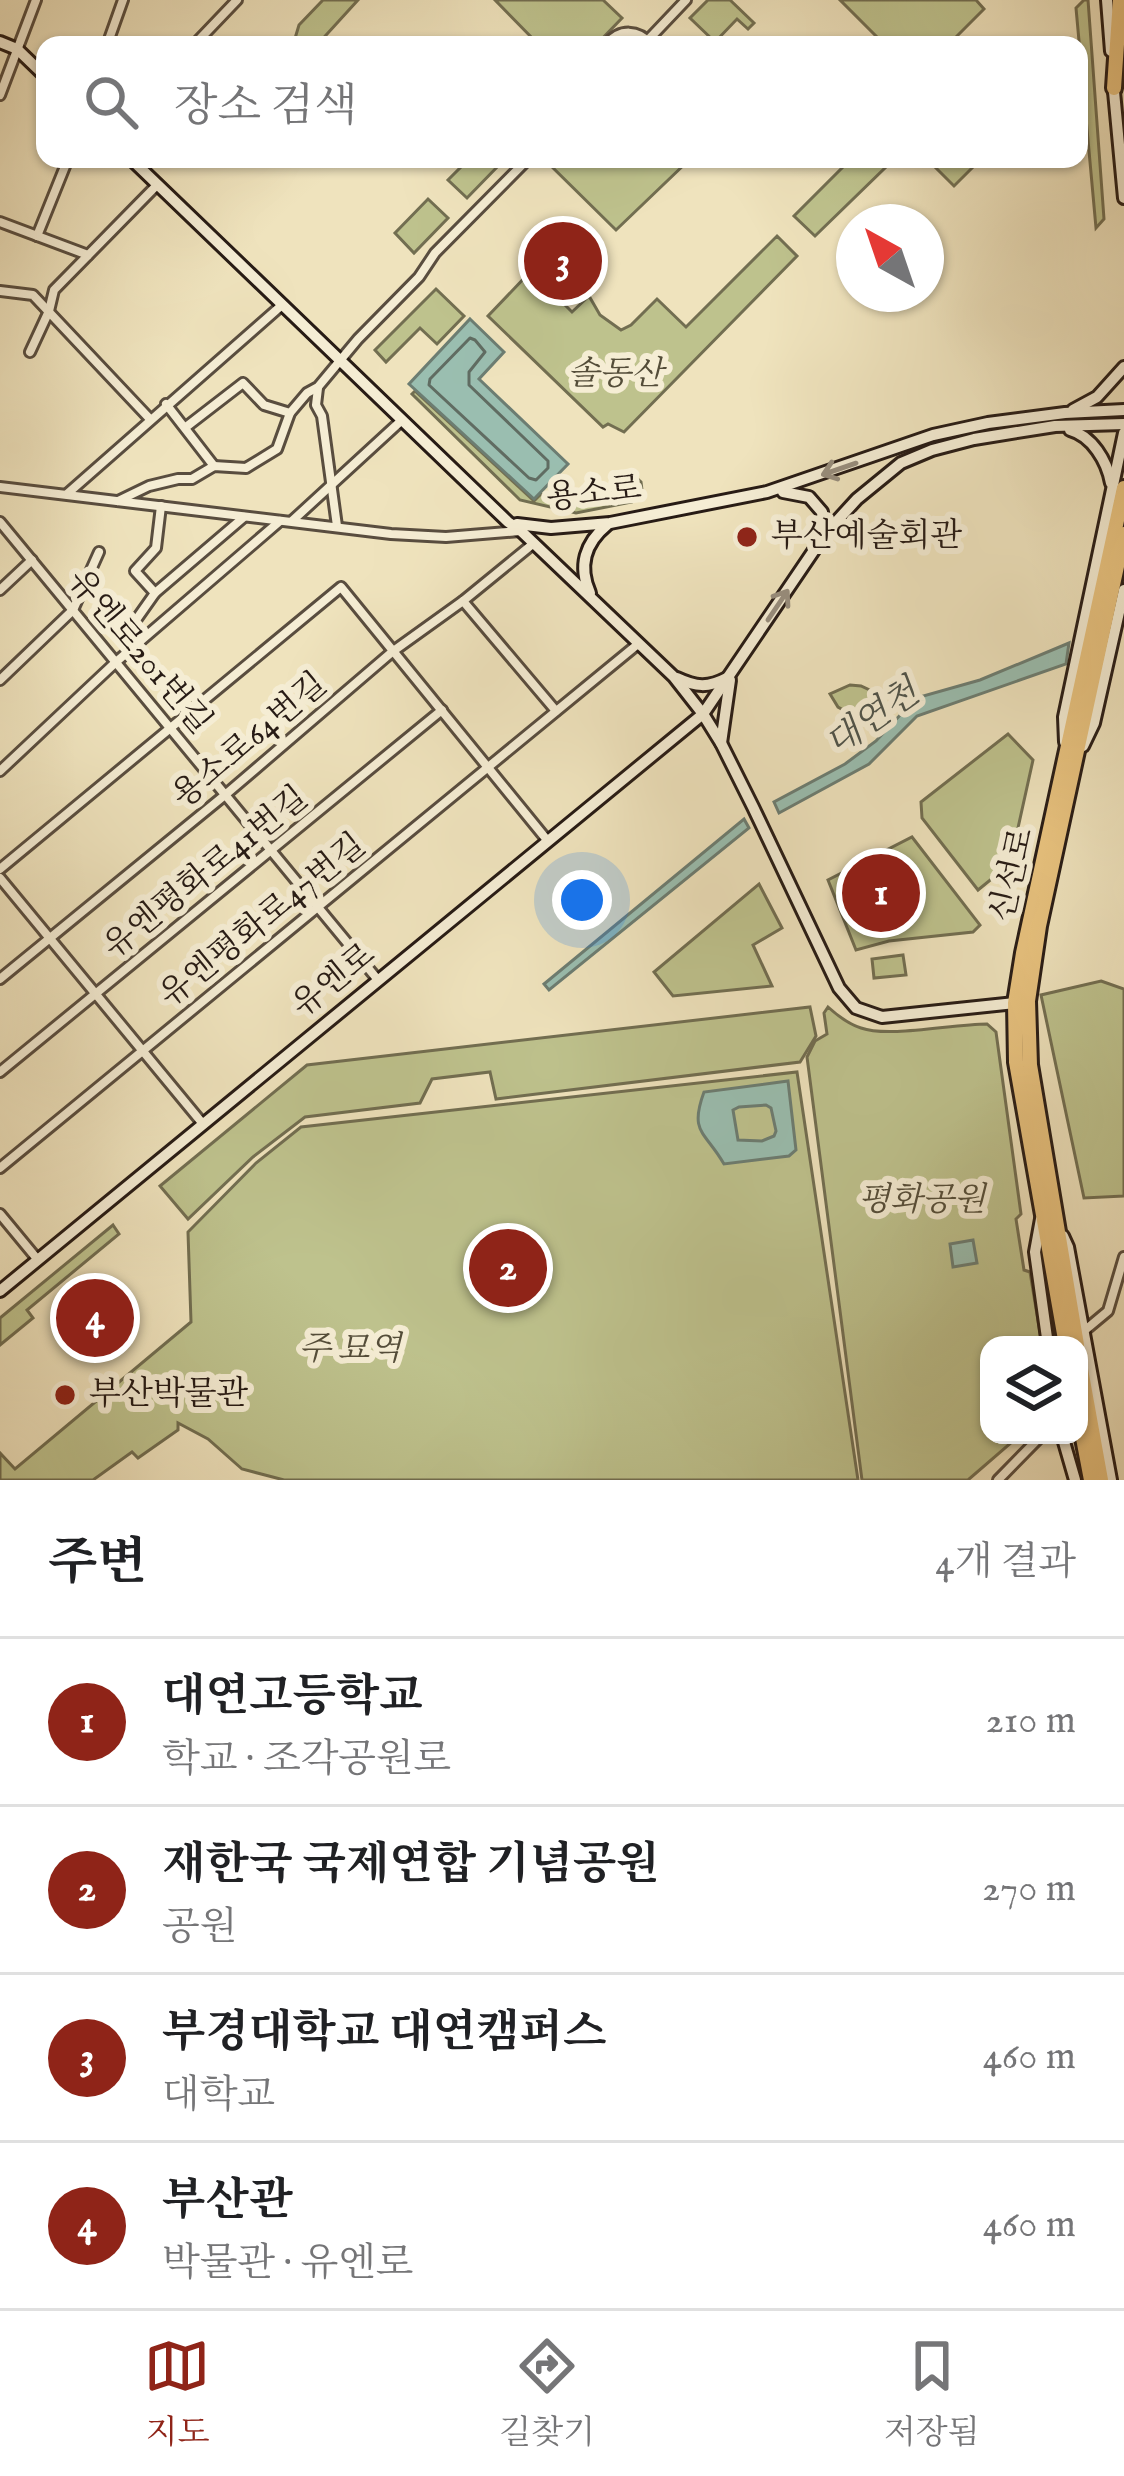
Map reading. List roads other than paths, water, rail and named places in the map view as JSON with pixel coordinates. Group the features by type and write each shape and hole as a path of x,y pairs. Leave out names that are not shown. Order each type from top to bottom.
{"highway":[{"path":"1114,88 1121,0"},
{"path":"1121,0 1124,17"},
{"path":"1065,1336 1030,1065 1028,1001 1118,489"},
{"path":"1089,671 1124,534"},
{"name":"신선로","path":"1047,1215 1016,1062 1016,1003 1023,953 1071,759"},
{"path":"1047,1215 1079,1336"},
{"path":"1088,1408 1101,1480"},
{"path":"1084,1444 1091,1480"}],"main road":[{"path":"1107,0 1124,198"},
{"path":"0,43 17,49 36,67"},
{"name":"용소로","path":"140,168 508,522 551,528 610,523 767,493 933,435 988,423 1124,410"},
{"path":"1065,413 1097,397 1124,367"},
{"path":"1055,426 1079,432 1092,444 1118,489"},
{"path":"674,677 713,686 730,676 826,534 901,463 974,439 1055,426 1124,429 1118,489 1064,717 1071,759"},
{"path":"767,493 809,497 821,512 826,534"},
{"path":"508,522 674,677 703,714 762,824 839,988 856,1008 882,1017 1016,1003"},
{"path":"593,599 584,579 586,551 610,523"},
{"path":"1071,759 1094,723 1124,590"},
{"path":"721,743 730,676"},
{"name":"유엔로","path":"0,1291 703,714 730,676"},
{"path":"1047,1215 1035,1252 1047,1336"},
{"path":"1088,1375 1111,1480"},
{"path":"1065,1444 1075,1480"}],"street":[{"path":"0,95 36,0"},
{"path":"110,36 123,0"},
{"path":"203,36 237,0"},
{"path":"655,36 686,0"},
{"path":"37,236 64,168"},
{"path":"118,501 149,486 192,479 214,466 246,468 277,449 290,413 307,393 519,168"},
{"path":"30,352 54,290 158,185"},
{"path":"0,221 88,255"},
{"path":"0,291 33,295 150,418"},
{"path":"66,495 282,304"},
{"path":"186,427 243,382 264,405 290,413"},
{"path":"318,386 316,405 322,416 337,527"},
{"path":"166,404 214,466"},
{"path":"0,772 116,662 331,485 402,420"},
{"path":"0,487 446,537 521,531"},
{"path":"154,593 135,571 156,548 160,506"},
{"path":"140,642 130,627 154,593 245,516"},
{"name":"유엔로201번길","path":"0,521 378,980"},
{"name":"용소로64번길","path":"0,979 392,652 534,543"},
{"path":"0,680 73,610 99,551"},
{"path":"0,590 32,560"},
{"path":"0,869 341,587 548,840"},
{"path":"463,601 556,711"},
{"name":"유엔평화로47번길","path":"0,1168 638,644"},
{"name":"유엔평화로41번길","path":"0,1072 442,710"},
{"path":"0,878 203,1124"},
{"path":"0,1214 38,1260"},
{"path":"1082,1336 1108,1310 1124,1257"},
{"path":"998,1480 1033,1444"}],"water":[{"path":"470,319 504,352 479,379 568,464 534,499 409,384"},
{"path":"1069,643 1066,664 917,716 869,764 779,813 774,802 845,764 876,741 916,698 980,680"},
{"path":"744,819 749,828 549,990 544,984"},
{"path":"788,1081 796,1150 789,1156 724,1164 699,1124 704,1092","holes":["771,1108 774,1136 762,1141 738,1140 733,1110"]},
{"path":"973,1240 977,1263 953,1267 950,1244"}],"place":[{"name":"부경대학교 대연캠퍼스","path":"563,261"},
{"name":"부산예술회관","path":"747,537"},
{"name":"대연고등학교","path":"881,893"},
{"name":"재한국 국제연합 기념공원","path":"508,1268"},
{"name":"부산관","path":"95,1318"},
{"name":"부산박물관","path":"65,1395"}],"park label":[{"name":"솔동산","path":"615,375"},
{"name":"평화공원","path":"922,1201"},
{"name":"주 묘역","path":"350,1350"}],"water label":[{"name":"대연천","path":"873,719"}]}
